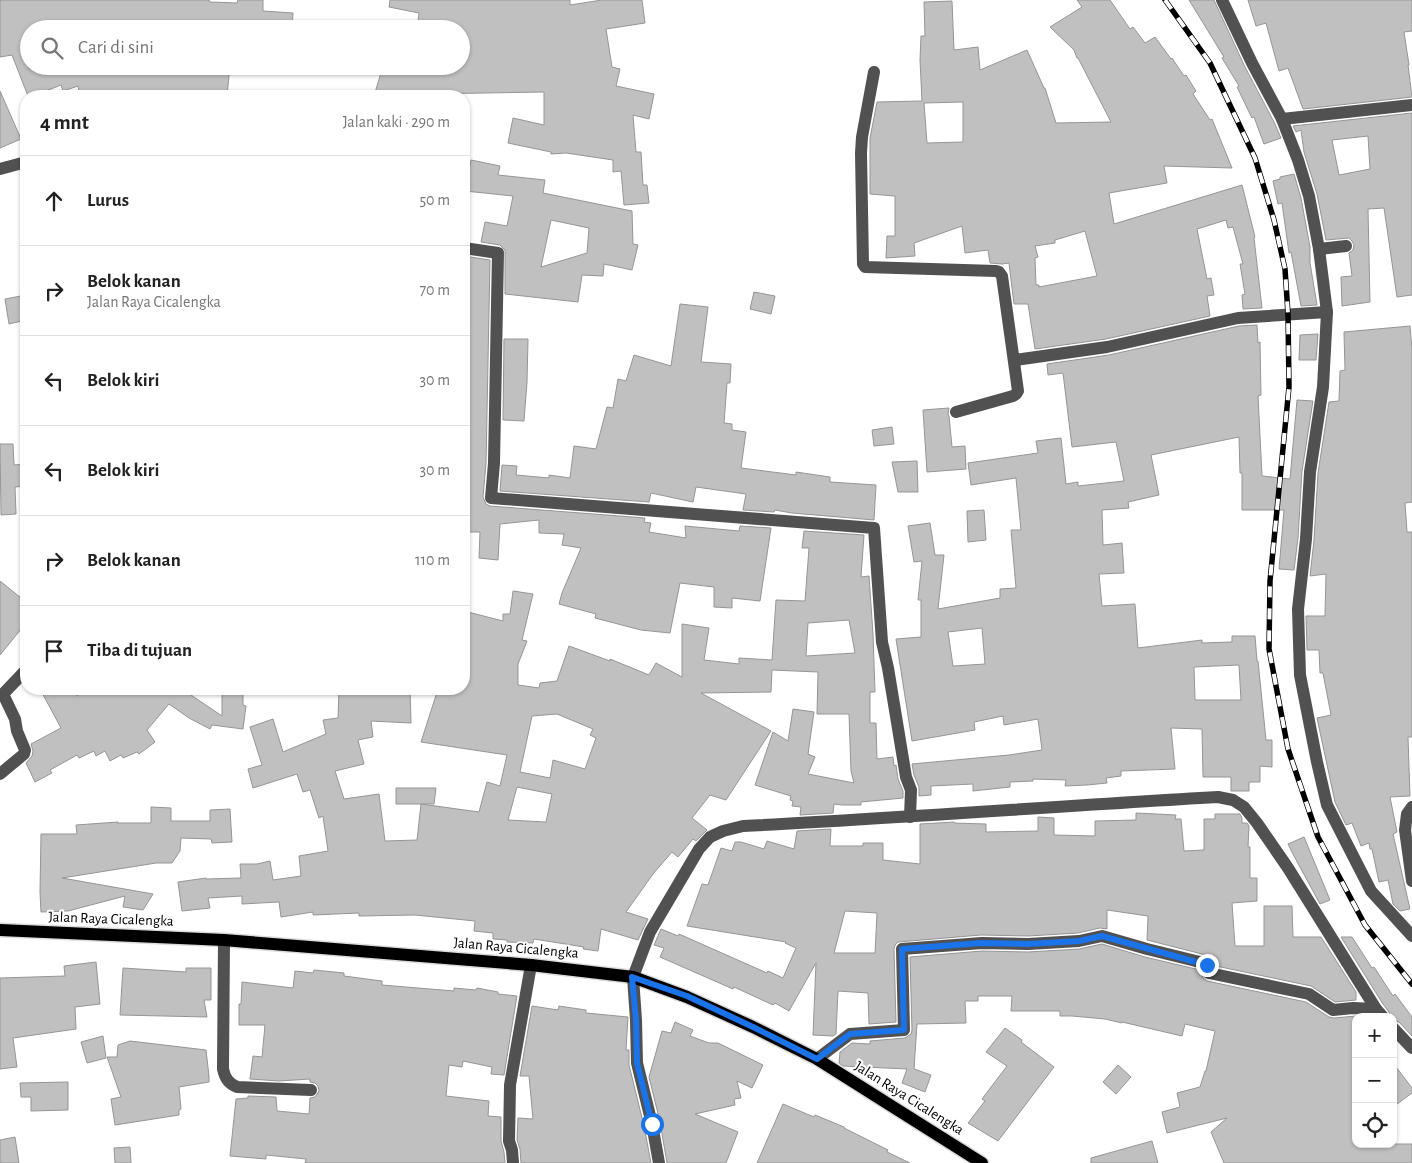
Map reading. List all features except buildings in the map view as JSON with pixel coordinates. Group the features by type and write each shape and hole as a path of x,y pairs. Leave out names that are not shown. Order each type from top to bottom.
{"main road":[{"name":"Jalan Raya Cicalengka","path":"0,930 224,940 531,964 632,977 687,996 817,1059 982,1163"}],"street":[{"path":"1222,0 1282,120 1298,160 1309,196 1328,312 1323,387 1310,472 1306,539 1298,609 1300,675 1317,762 1327,805 1371,891 1412,936"},
{"path":"874,72 860,153 864,265 866,268 999,272 1002,276 1015,360 1018,387 1016,394 956,412"},
{"path":"1282,120 1412,105"},
{"path":"0,169 20,164"},
{"path":"1319,249 1346,246"},
{"path":"470,249 498,253 494,463 491,498 874,528 882,642 906,777 911,790 910,817"},
{"path":"1015,360 1107,347 1238,318 1328,312"},
{"path":"0,774 22,756 25,750 15,719 2,693 20,676"},
{"path":"659,1163 637,1063 632,977 650,932 699,849 710,837 723,831 744,826 1218,797 1233,800 1244,807 1257,823 1288,868 1380,1013"},
{"path":"1412,807 1407,814 1405,830 1412,881"},
{"path":"817,1059 850,1034 904,1030 902,949 982,943 1054,943 1079,941 1102,936 1204,963 1207,965 1209,973 1309,994 1333,1010 1354,1008 1380,1013"},
{"path":"224,940 223,1069 225,1078 230,1084 237,1087 311,1090"},
{"path":"513,1163 509,1141 510,1085 531,964"},
{"path":"1397,1032 1412,1048"}],"railway":[{"path":"1165,0 1210,63 1255,158 1274,220 1285,269 1289,387 1270,581 1269,649 1288,749 1318,837 1365,925 1412,984"}],"route":[{"path":"652,1124 637,1063 632,977 687,996 817,1059 850,1034 904,1030 902,949 982,943 1028,944 1079,941 1102,936 1207,965"}]}
